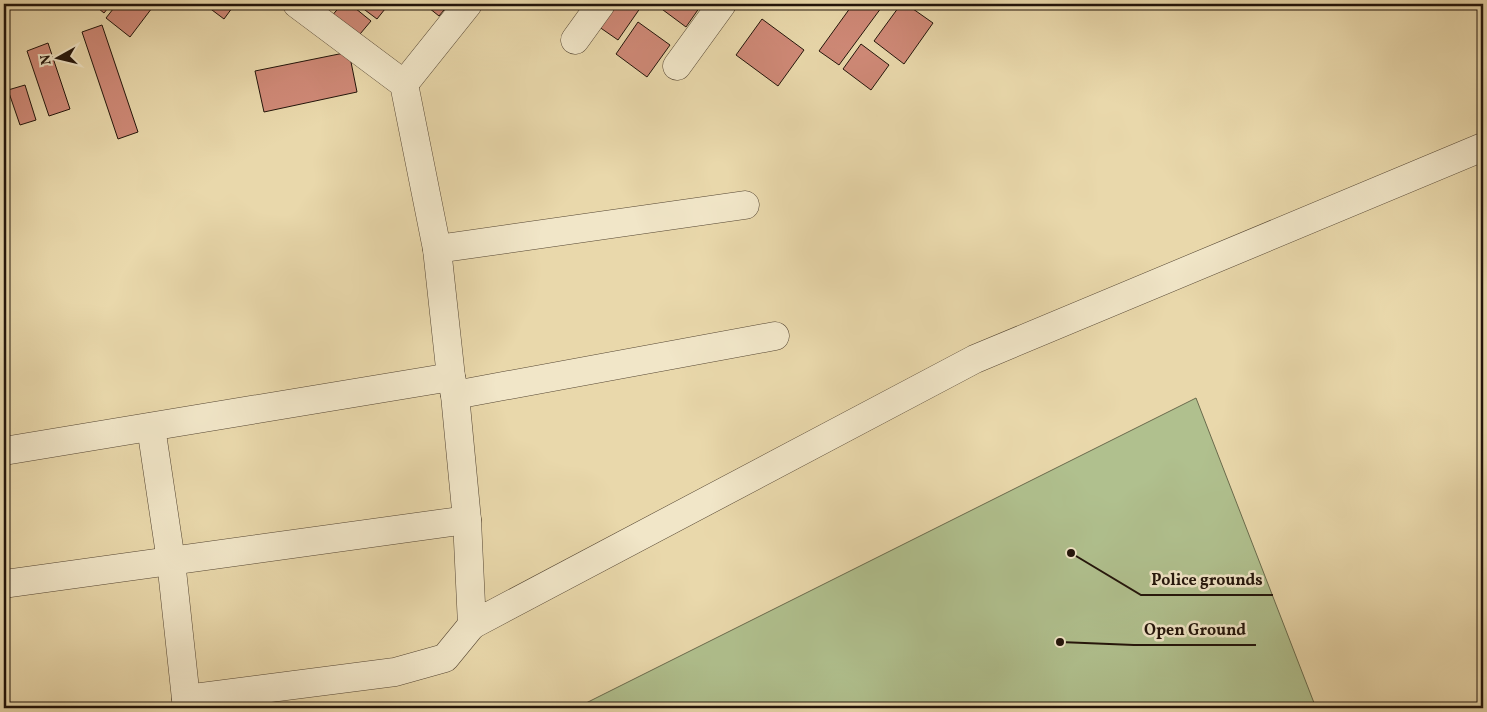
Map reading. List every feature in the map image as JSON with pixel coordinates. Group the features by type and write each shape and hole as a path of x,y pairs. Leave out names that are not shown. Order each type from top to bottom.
{"street":[{"path":"404,84 468,4"},
{"path":"575,40 601,4"},
{"path":"676,66 722,4"},
{"path":"314,8 404,84 437,249 467,520 472,625"},
{"path":"151,427 171,561 189,704 395,672 445,658 472,625 974,359 1483,147"},
{"path":"437,249 745,205"},
{"path":"4,451 151,427 453,386 775,336"},
{"path":"4,584 467,520"}],"green space":[{"path":"1196,398 1316,708 576,708"}],"building":[{"path":"93,4 111,4 104,13"},
{"path":"117,4 155,4 130,37 106,18"},
{"path":"204,4 235,4 224,19"},
{"path":"342,4 350,4 371,21 355,40 330,18"},
{"path":"357,4 389,4 377,19"},
{"path":"424,4 449,4 439,16"},
{"path":"605,4 643,4 618,40 592,22"},
{"path":"655,4 702,4 686,27"},
{"path":"853,4 884,4 839,65 819,51"},
{"path":"901,4 906,4 933,23 904,64 874,41"},
{"path":"762,19 804,50 778,86 736,55"},
{"path":"638,22 670,45 647,77 616,54"},
{"path":"102,25 138,132 118,139 82,32"},
{"path":"48,43 70,109 49,116 27,51"},
{"path":"861,44 889,65 871,90 843,69"},
{"path":"349,52 357,92 264,112 255,71"},
{"path":"25,85 36,120 20,125 8,90"}],"place":[{"name":"Police grounds","path":"1071,553"},
{"name":"Open Ground","path":"1060,642"}]}
